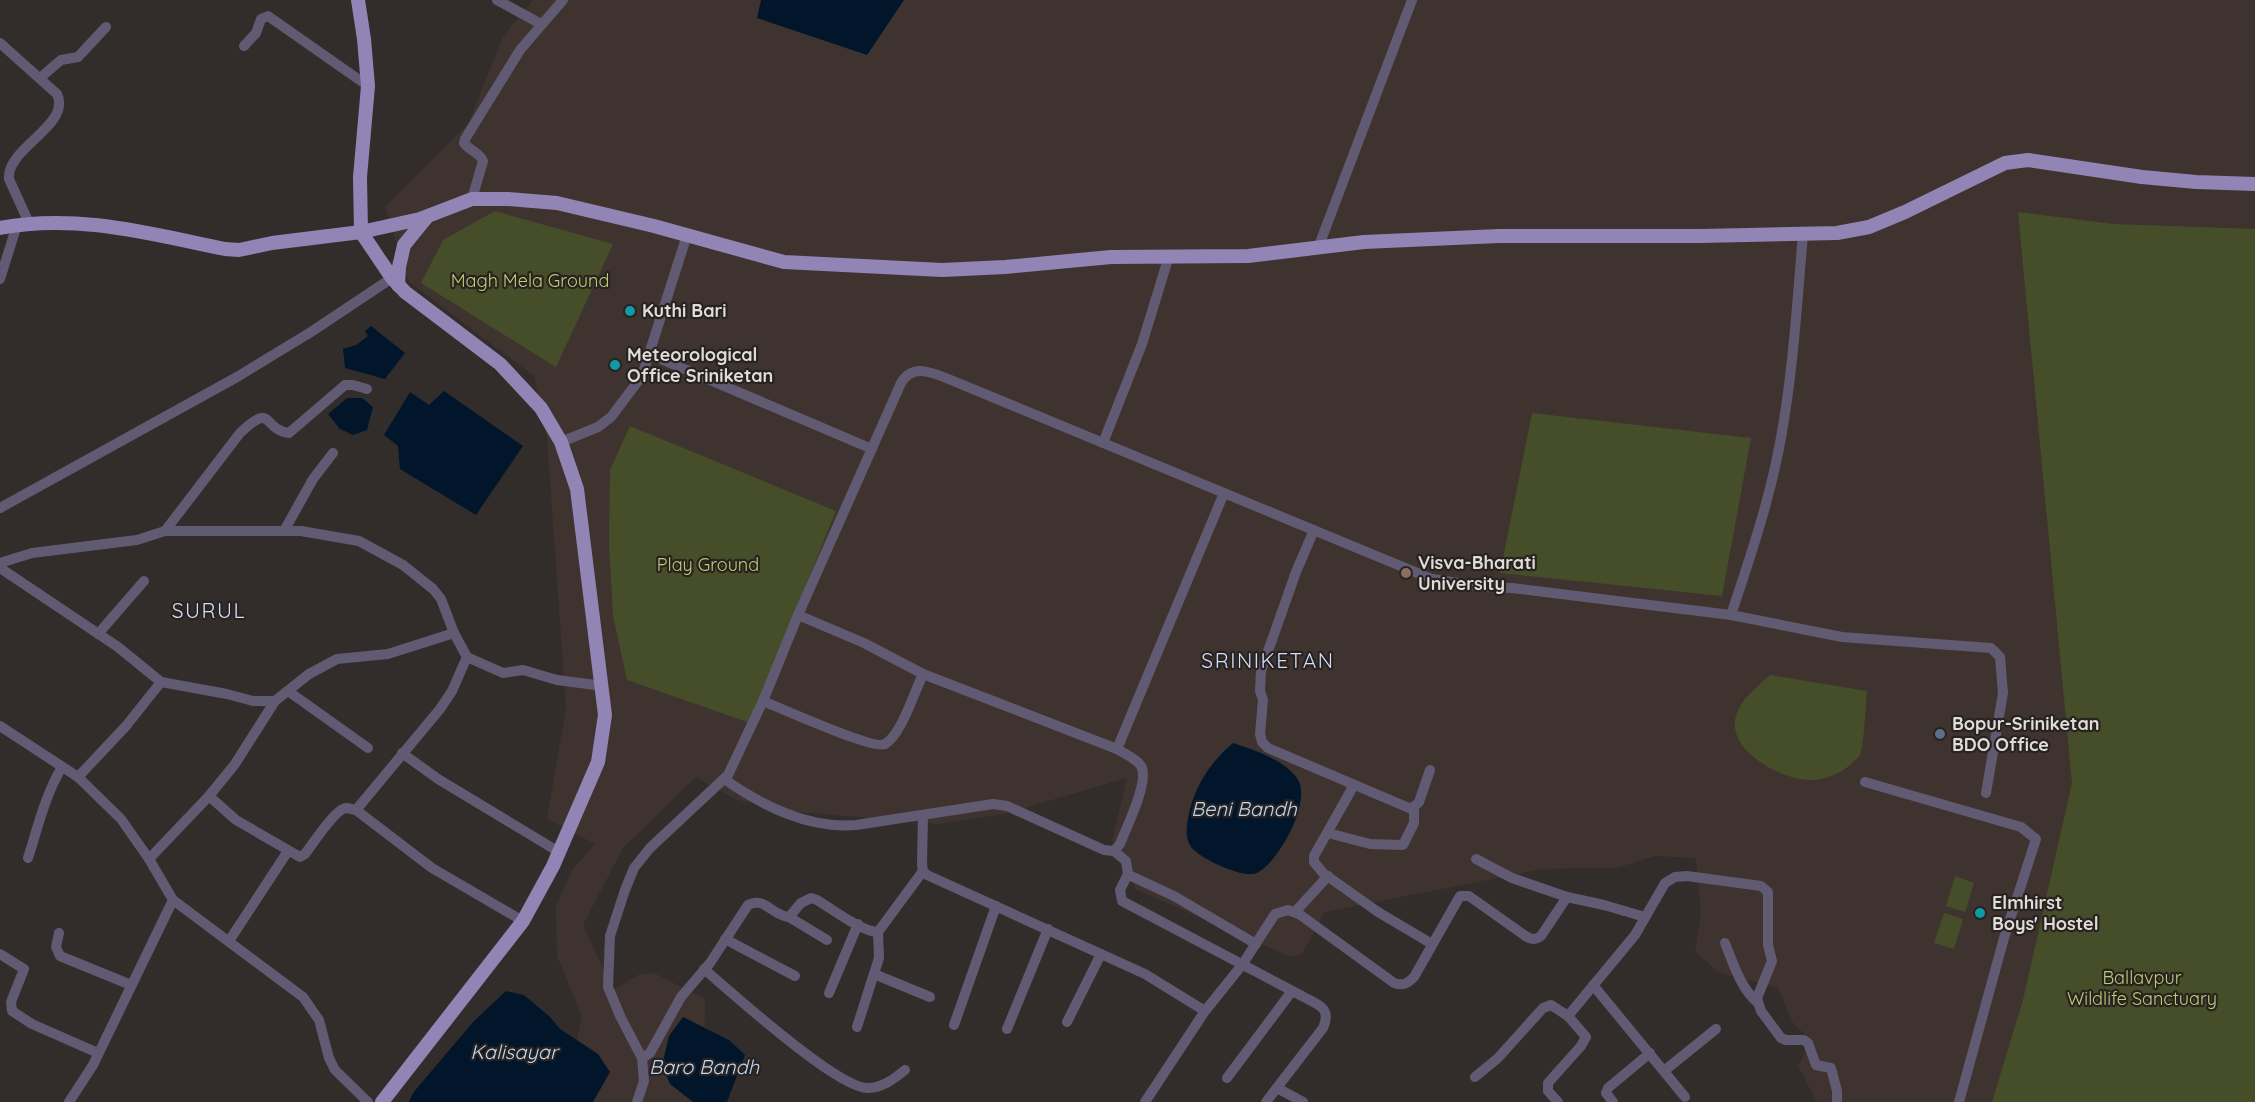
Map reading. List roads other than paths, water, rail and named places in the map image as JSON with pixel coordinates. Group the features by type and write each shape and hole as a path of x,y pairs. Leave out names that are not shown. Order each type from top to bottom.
{"main road":[{"path":"358,0 368,86 360,177 362,232 395,282 501,364 541,408 561,442 577,489 605,714 597,762 553,866 523,921 382,1102"},
{"path":"0,228 23,224 81,222 232,250 362,232 407,223 472,199 557,203 784,262 942,270 1005,267 1111,257 1248,256 1364,242 1498,236 1702,236 1837,233 1869,226 1905,212 2005,163 2028,160 2054,162 2142,177 2255,184"},
{"path":"395,282 404,245 428,216"}],"street":[{"path":"497,0 542,24"},
{"path":"472,199 483,161 482,157 467,147 464,143 465,139 520,50 563,0"},
{"path":"1318,248 1412,0"},
{"path":"244,46 254,36 261,19 268,16 368,86"},
{"path":"40,78 61,60 78,57 106,27"},
{"path":"0,43 59,98 58,110 34,141 14,159 4,175 9,179 23,224 0,279"},
{"path":"1731,615 1763,516 1780,443 1793,358 1803,234"},
{"path":"561,442 598,427 611,417 642,376 687,235"},
{"path":"1103,443 1142,344 1169,256"},
{"path":"0,508 237,377 395,282"},
{"path":"649,354 872,449"},
{"path":"637,1102 644,1081 642,1058 608,987 610,936 615,916 634,868 650,848 724,779 763,701 798,615 901,383 905,377 916,371 934,373 1432,579 1731,615 1842,637 1991,648 2000,657 2003,693 1986,793"},
{"path":"165,531 240,434 255,420 260,417 266,418 277,428 290,434 345,385 367,389"},
{"path":"284,531 313,479 333,453"},
{"path":"1118,749 1224,493"},
{"path":"1314,530 1296,572 1261,671 1260,691 1263,700 1260,734 1262,742 1268,748 1401,806 1414,807"},
{"path":"0,562 38,552 137,540 165,531 301,531 347,538 359,541 388,556 425,581 441,599 454,633 467,657 503,673 522,670 557,680 603,686"},
{"path":"0,568 118,647 161,682 253,701 275,701"},
{"path":"98,634 144,581"},
{"path":"798,615 864,643 923,674 1118,749 1140,764 1144,773 1142,785 1120,844 1114,850"},
{"path":"149,859 209,796 235,764 275,701 309,674 337,659 388,654 454,633"},
{"path":"356,810 440,710 452,691 467,657"},
{"path":"763,701 879,746 886,744 896,734 923,674"},
{"path":"78,777 126,726 161,682"},
{"path":"288,691 368,748"},
{"path":"0,726 78,777 120,819 149,859 173,900 303,997 319,1020 328,1058 335,1070 368,1102"},
{"path":"402,753 438,778 559,852"},
{"path":"28,858 48,794 62,767"},
{"path":"1328,833 1370,844 1403,845 1414,823 1414,807 1419,802 1430,770"},
{"path":"724,779 761,804 819,824 849,826 993,804 1007,806 1104,850 1114,850 1126,861 1128,874 1120,890 1122,901 1322,1007 1327,1018 1323,1028 1266,1102"},
{"path":"1865,782 2021,827 2036,839 2004,938 1959,1102"},
{"path":"1354,785 1314,856 1314,862 1328,876 1378,912 1432,944"},
{"path":"209,796 236,820 300,857 304,856 341,810 346,808 356,810 432,868 523,921"},
{"path":"857,1027 874,974 880,946 878,932 923,872 923,815"},
{"path":"229,941 288,851"},
{"path":"1476,860 1512,878 1567,897 1645,917"},
{"path":"923,872 1145,974 1205,1011"},
{"path":"1128,874 1174,896 1256,944"},
{"path":"1295,912 1328,876"},
{"path":"1568,1016 1635,935 1665,883 1675,877 1687,876 1766,888 1769,901 1768,945 1772,961 1759,992 1758,1003 1761,1011 1781,1038 1804,1040 1808,1043 1815,1065 1831,1068 1836,1084 1837,1102"},
{"path":"1145,1102 1205,1011 1242,965 1275,914 1283,910 1295,912 1401,985 1407,984 1413,977 1460,896 1469,896 1524,935 1536,939 1541,936 1567,897"},
{"path":"789,917 801,903 811,898 872,932 878,932"},
{"path":"69,1102 98,1053 173,900"},
{"path":"642,1058 650,1053 681,997 704,969 748,905 755,901 762,903 827,940"},
{"path":"954,1025 996,906"},
{"path":"829,993 858,924"},
{"path":"1007,1029 1048,929"},
{"path":"58,933 56,947 60,956 131,985"},
{"path":"725,939 795,976"},
{"path":"1725,943 1745,988 1758,1003"},
{"path":"0,954 24,969 11,1002 12,1011 32,1024 98,1053"},
{"path":"1067,1022 1101,954"},
{"path":"704,969 752,1011 834,1075 855,1086 869,1089 889,1082 905,1070"},
{"path":"874,974 930,997"},
{"path":"1593,985 1685,1097"},
{"path":"1227,1078 1292,991"},
{"path":"1475,1077 1498,1058 1543,1008 1551,1005 1568,1016 1586,1037 1581,1046 1548,1083 1548,1091 1558,1102"},
{"path":"1664,1071 1716,1029"},
{"path":"1613,1102 1606,1093 1608,1088 1650,1053"},
{"path":"1277,1088 1303,1102"}],"water":[{"path":"761,0 904,0 867,55 757,18"},
{"path":"371,326 405,353 385,379 345,368 343,349 356,345 368,336 365,331"},
{"path":"444,391 523,446 476,515 400,469 398,446 384,435 410,392 429,405"},
{"path":"347,398 362,398 373,407 367,430 353,435 340,429 328,414"},
{"name":"Beni Bandh","path":"1233,743 1268,756 1284,765 1297,778 1301,788 1301,801 1297,815 1284,844 1266,867 1251,874 1224,868 1206,859 1192,848 1187,835 1192,801 1202,780 1216,760"},
{"name":"Kalisayar","path":"506,991 524,995 550,1017 560,1029 598,1054 610,1072 593,1102 409,1102 413,1093 473,1022"},
{"name":"Baro Bandh","path":"683,1017 729,1040 745,1055 727,1102 693,1102 670,1084 662,1065 669,1036"}],"place":[{"name":"Kuthi Bari","path":"630,311"},
{"name":"Meteorological Office Sriniketan","path":"615,365"},
{"name":"Visva-Bharati University","path":"1406,573"},
{"name":"Bopur-Sriniketan BDO Office","path":"1940,734"},
{"name":"Elmhirst Boys' Hostel","path":"1980,913"}],"district":[{"name":"SURUL","path":"209,611"},
{"name":"SRINIKETAN","path":"1268,661"}],"park label":[{"name":"Magh Mela Ground","path":"530,281"},
{"name":"Play Ground","path":"708,565"},
{"name":"Ballavpur Wildlife Sanctuary","path":"2142,988"}]}
